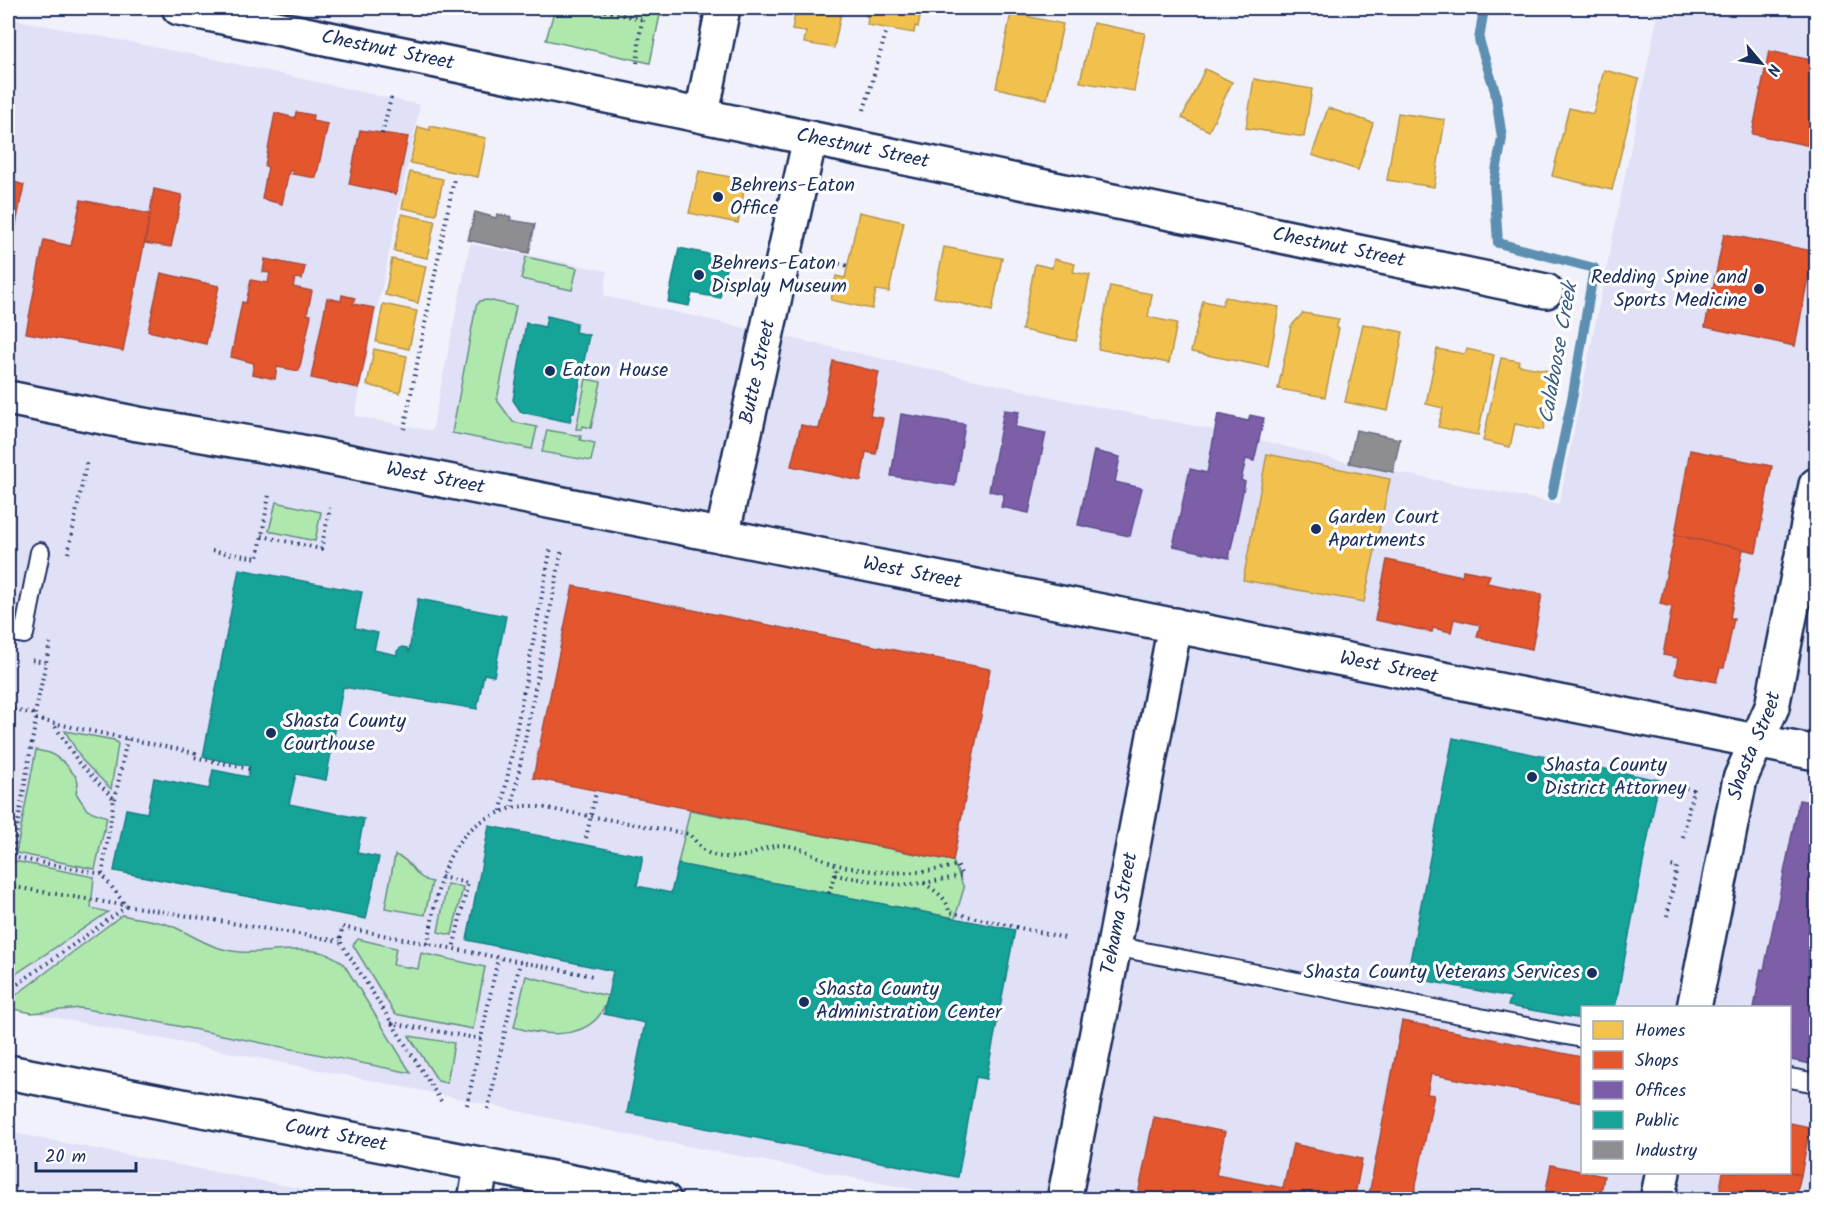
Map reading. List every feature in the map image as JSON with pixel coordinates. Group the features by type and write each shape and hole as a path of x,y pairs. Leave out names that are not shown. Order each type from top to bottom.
{"street":[{"name":"Chestnut Street","path":"179,8 702,114 1546,291"},
{"path":"702,114 723,8"},
{"name":"Butte Street","path":"722,536 810,138"},
{"name":"West Street","path":"8,398 303,453 1816,753"},
{"name":"Shasta Street","path":"1694,1006 1740,779 1772,707 1816,485"},
{"name":"Tehama Street","path":"1064,1200 1175,625"},
{"name":"Court Street","path":"8,1072 664,1200"},
{"path":"475,1200 482,1164"},
{"path":"1657,1200 1663,1174"}],"lane":[{"path":"8,631 24,634 40,552"},
{"path":"1114,946 1581,1038"},
{"path":"1791,1078 1816,1083"}],"path":[{"path":"593,8 641,19"},
{"path":"637,63 641,40 641,19 648,8"},
{"path":"864,110 887,29"},
{"path":"382,134 392,93"},
{"path":"404,429 454,179"},
{"path":"810,256 848,266"},
{"path":"67,562 87,460"},
{"path":"212,550 258,558 269,495"},
{"path":"262,536 321,549 330,508"},
{"path":"501,812 551,547"},
{"path":"512,808 562,549"},
{"path":"8,880 35,717 51,641"},
{"path":"8,710 53,723 195,753 194,757 249,769"},
{"path":"53,723 79,763 114,800"},
{"path":"102,874 127,738"},
{"path":"1683,837 1693,790 1686,788"},
{"path":"586,838 596,792"},
{"path":"428,944 441,877 448,858 462,837 477,823 512,808 534,806 689,834 705,851 721,856 748,855 783,845 798,848 838,865 909,873 939,870 957,865 962,876 898,885 834,875"},
{"path":"12,857 102,874 126,907"},
{"path":"829,893 838,865"},
{"path":"1667,916 1677,867 1670,866"},
{"path":"441,877 468,883 453,949"},
{"path":"924,883 944,897 948,903 949,912 1065,938"},
{"path":"8,886 340,941"},
{"path":"8,991 126,907"},
{"path":"441,1101 340,941 342,927 593,976"},
{"path":"467,1106 498,958"},
{"path":"488,1110 520,962"},
{"path":"391,1023 481,1039"}],"shaded area":[{"path":"1659,8 1805,8 1816,14 1816,1199 964,1199 624,1134 419,1090 8,1008 8,18 209,58 420,105 355,416 432,431 470,244 607,271 604,296 1083,404 1215,430 1248,421 1250,415 1264,418 1260,440 1349,463 1559,504"},
{"path":"8,1132 355,1199 8,1199"}],"green space":[{"path":"555,8 661,10 650,63 546,40"},
{"path":"526,257 577,268 572,290 521,279"},
{"path":"487,300 516,306 497,400 513,422 537,427 532,449 452,433 476,306 480,301"},
{"path":"586,379 601,382 591,428 583,426 582,429 576,429"},
{"path":"547,430 581,436 580,440 595,443 591,461 542,452"},
{"path":"276,502 321,512 315,541 269,531"},
{"path":"65,731 114,740 118,744 111,789 82,760"},
{"path":"36,750 50,753 64,762 77,778 76,793 87,810 107,817 95,869 16,853"},
{"path":"690,810 953,861 964,888 955,918 678,864"},
{"path":"395,855 406,861 421,877 432,882 425,915 385,908"},
{"path":"14,861 94,877 91,908 108,912 8,979 8,894"},
{"path":"447,884 463,887 452,935 438,932"},
{"path":"122,915 166,924 212,946 230,951 310,950 335,958 345,966 411,1073 80,1008 32,1013 8,1008 8,1001"},
{"path":"358,939 396,948 393,965 418,969 421,953 485,967 473,1029 395,1014 353,945"},
{"path":"526,976 608,996 603,1010 594,1021 583,1028 557,1034 528,1031 514,1027"},
{"path":"409,1036 454,1043 447,1083 438,1081"}],"building: Homes":[{"path":"796,8 842,8 834,48 804,43 806,32 792,30"},
{"path":"867,8 922,8 918,27 915,26 914,33 867,25"},
{"path":"1011,13 1063,24 1047,99 996,88"},
{"path":"1093,23 1145,33 1134,91 1080,82"},
{"path":"1205,69 1232,82 1209,131 1182,118"},
{"path":"1604,70 1639,79 1612,190 1552,176 1569,108 1593,114"},
{"path":"1254,79 1312,89 1304,137 1246,128"},
{"path":"1328,108 1373,123 1358,170 1312,155"},
{"path":"1398,113 1445,120 1434,187 1387,180"},
{"path":"430,126 486,138 478,177 410,163 418,127 430,130"},
{"name":"Behrens-Eaton Office","path":"699,171 746,180 738,223 689,213"},
{"path":"410,172 443,179 436,215 402,208"},
{"path":"859,212 904,222 889,292 876,290 872,309 831,300 836,276 845,278"},
{"path":"402,214 435,221 427,258 394,251"},
{"path":"944,247 1002,258 992,311 934,297"},
{"path":"392,259 426,266 418,303 385,295"},
{"path":"1054,259 1075,264 1073,272 1090,275 1076,341 1022,330 1035,264 1052,268"},
{"path":"1110,286 1152,294 1148,317 1177,323 1169,363 1098,349"},
{"path":"1225,297 1279,307 1268,367 1191,352 1203,301 1222,305"},
{"path":"383,304 417,311 409,349 376,342"},
{"path":"1303,313 1339,319 1325,397 1278,389 1291,326"},
{"path":"1363,324 1403,332 1388,411 1345,402"},
{"path":"374,349 407,356 400,393 367,385"},
{"path":"1437,349 1465,354 1467,349 1494,355 1478,435 1438,427 1443,408 1426,404"},
{"path":"1501,358 1519,361 1518,365 1555,372 1543,430 1515,424 1510,447 1483,441"},
{"name":"Garden Court Apartments","path":"1267,454 1390,479 1364,602 1243,580"}],"building: Shops":[{"path":"1769,51 1816,61 1816,147 1752,134"},
{"path":"296,112 313,115 312,121 328,124 316,178 292,174 293,171 289,171 282,204 262,199 268,167 265,166 275,113 295,118"},
{"path":"360,130 408,137 396,194 349,184"},
{"path":"8,180 24,185 11,248 8,249"},
{"path":"154,189 182,195 171,247 145,243"},
{"path":"81,200 150,214 123,351 26,333 44,240 71,246"},
{"name":"Redding Spine and Sports Medicine","path":"1724,234 1813,251 1795,346 1705,327"},
{"path":"265,259 305,267 302,279 295,278 293,287 312,291 307,314 311,315 299,371 277,367 275,379 252,374 254,363 231,357 242,302 246,303 251,280 268,283 270,273 263,272"},
{"path":"161,273 219,286 206,344 148,331"},
{"path":"342,295 355,298 353,304 375,308 359,388 311,378 327,298 341,301"},
{"path":"833,361 879,372 870,416 883,418 876,454 866,452 861,481 791,466 801,425 819,429"},
{"path":"1690,450 1772,466 1756,552 1675,535"},
{"path":"1675,535 1743,549 1730,618 1734,618 1724,668 1720,668 1716,682 1675,674 1678,658 1663,655 1672,607 1660,604"},
{"path":"1387,560 1462,576 1463,570 1490,575 1487,583 1542,594 1532,649 1477,637 1480,625 1454,619 1451,632 1433,628 1432,632 1375,620"},
{"path":"573,586 990,669 953,861 533,778"},
{"path":"1402,1021 1581,1057 1581,1103 1431,1074 1427,1094 1434,1095 1413,1200 1368,1200"},
{"path":"1154,1117 1225,1132 1216,1175 1283,1188 1293,1144 1362,1159 1354,1200 1137,1200"},
{"path":"1791,1123 1810,1127 1801,1175 1791,1172"},
{"path":"1551,1165 1581,1171 1581,1174 1604,1176 1600,1200 1544,1200"},
{"path":"1791,1172 1801,1175 1795,1200 1718,1200 1723,1174"}],"building: Offices":[{"path":"1004,410 1019,412 1015,427 1046,433 1029,513 1001,507 1004,494 989,491"},
{"path":"901,414 965,424 955,486 891,476"},
{"path":"1218,414 1248,421 1250,415 1264,418 1254,461 1246,459 1241,480 1245,482 1229,558 1173,546 1190,469 1207,473"},
{"path":"1094,451 1120,457 1115,482 1142,488 1130,536 1078,525"},
{"path":"1799,800 1816,803 1816,1065 1791,1060 1791,1006 1754,1006 1761,969 1764,970"}],"building: Public":[{"name":"Behrens-Eaton Display Museum","path":"679,248 728,258 720,298 692,293 689,306 668,302"},
{"name":"Eaton House","path":"547,316 577,323 575,332 589,335 574,413 572,412 570,422 521,412 513,400 526,323 545,327"},
{"name":"Shasta County Courthouse","path":"239,569 362,592 355,628 378,633 374,650 397,655 397,651 402,647 407,648 409,652 418,599 506,616 494,676 484,674 477,709 343,687 326,780 296,774 289,804 364,819 357,853 379,857 366,919 114,871 126,809 147,813 154,778 209,789 213,770 248,777 250,766 203,757"},
{"path":"1453,738 1659,780 1615,1006 1581,1006 1581,1019 1508,1006 1511,997 1407,977"},
{"name":"Shasta County Administration Center","path":"489,826 643,856 637,886 671,893 678,864 1015,930 986,1079 976,1077 958,1177 627,1113 645,1023 604,1014 613,971 467,940"}],"building: Industry":[{"path":"475,212 496,218 497,214 511,217 510,220 535,224 529,253 468,240"},
{"path":"1356,430 1400,439 1393,472 1349,463"}],"waterway":[{"name":"Calaboose Creek","path":"1484,8 1479,40 1495,91 1502,138 1494,183 1498,243 1594,268 1573,394 1552,495"}],"place":[{"name":"Behrens-Eaton Office","path":"718,197"},
{"name":"Behrens-Eaton Display Museum","path":"699,275"},
{"name":"Redding Spine and Sports Medicine","path":"1759,289"},
{"name":"Eaton House","path":"550,371"},
{"name":"Garden Court Apartments","path":"1316,529"},
{"name":"Shasta County Courthouse","path":"271,733"},
{"name":"Shasta County District Attorney","path":"1532,777"},
{"name":"Shasta County Veterans Services","path":"1592,973"},
{"name":"Shasta County Administration Center","path":"804,1002"}]}
